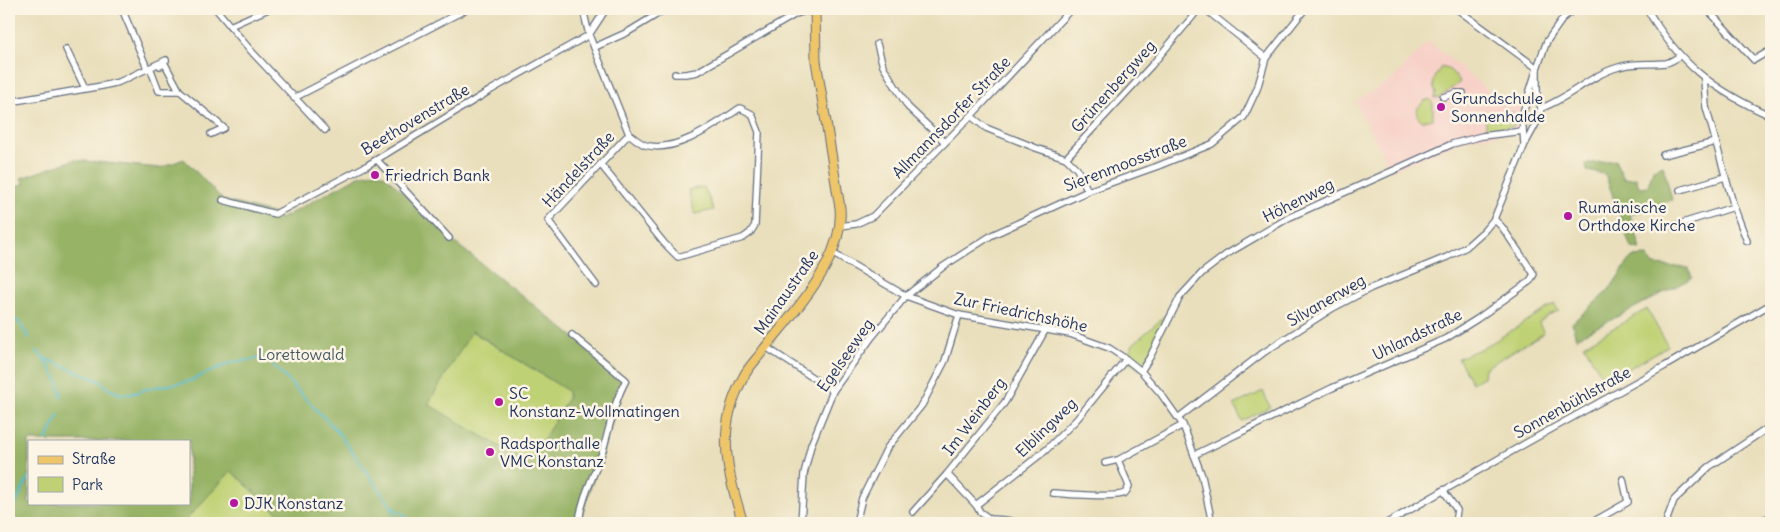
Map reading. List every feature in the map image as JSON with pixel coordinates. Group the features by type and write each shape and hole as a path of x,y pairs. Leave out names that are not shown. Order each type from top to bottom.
{"main road":[{"name":"Mainaustraße","path":"743,523 729,470 726,449 729,412 744,374 820,275 832,253 839,226 840,208 816,61 815,10"}],"street":[{"path":"9,11 13,9"},
{"path":"122,9 159,91 179,90"},
{"path":"216,9 294,98 325,130"},
{"path":"230,26 268,9"},
{"path":"294,98 466,9"},
{"name":"Händelstraße","path":"583,9 589,35 629,134 548,220 596,285"},
{"name":"Beethovenstraße","path":"223,200 275,214 377,160 491,90 589,35 606,9"},
{"path":"595,47 628,32 666,9"},
{"name":"Allmannsdorfer Straße","path":"839,226 856,224 873,216 972,116 1071,9"},
{"name":"Grünenbergweg","path":"1066,158 1151,66 1199,9"},
{"path":"1205,9 1266,58"},
{"name":"Sierenmoosstraße","path":"906,296 944,266 992,235 1088,191 1149,170 1212,144 1244,117 1257,89 1266,58 1305,9"},
{"path":"1457,9 1537,68"},
{"path":"1524,144 1522,116 1547,41 1564,17 1575,9"},
{"path":"1647,9 1656,25 1680,56 1704,79 1736,100 1769,115 1771,107"},
{"path":"1707,9 1754,60 1771,50"},
{"path":"674,74 697,72 796,14 815,10"},
{"path":"877,44 883,66 908,107 945,142"},
{"path":"66,49 85,88"},
{"path":"1541,108 1551,105 1595,77 1620,66 1667,63 1680,56"},
{"path":"9,95 15,102 102,86 119,82 166,60"},
{"path":"149,69 165,64 179,90 224,128 211,134"},
{"path":"1494,219 1524,144 1538,120 1541,108 1537,94 1537,68"},
{"path":"1704,79 1706,107 1734,207 1747,241"},
{"path":"1444,97 1463,93"},
{"path":"601,165 664,243 678,257 744,238 750,233 755,225 759,132 752,114 740,108 705,131 665,147 644,145 629,134"},
{"path":"972,116 986,128 1066,158 1077,169 1088,191"},
{"name":"Höhenweg","path":"1141,371 1180,297 1202,272 1227,254 1290,217 1452,144 1482,136 1523,131"},
{"path":"1663,155 1716,142"},
{"path":"377,160 448,238"},
{"path":"1680,190 1725,177"},
{"path":"1657,224 1673,226 1734,207"},
{"name":"Uhlandstraße","path":"1194,454 1332,388 1445,339 1516,292 1530,281 1534,274 1512,241 1494,219"},
{"name":"Silvanerweg","path":"1178,418 1264,353 1320,317 1372,288 1447,258 1466,247 1494,219"},
{"name":"Zur Friedrichshöhe","path":"832,253 906,296 958,315 1070,334 1108,348 1126,360 1141,371 1161,394 1183,425 1209,500 1212,523"},
{"name":"Egelseeweg","path":"801,523 804,474 811,445 833,391 872,337 906,296"},
{"name":"Sonnenbühlstraße","path":"1386,523 1771,304"},
{"path":"856,523 862,498 887,448 922,405 945,361 958,315"},
{"name":"Im Weinberg","path":"912,512 947,474 1004,402 1046,329"},
{"path":"572,335 626,380 618,395 603,449 580,511 579,523"},
{"path":"766,347 833,391"},
{"name":"Elblingweg","path":"976,504 1046,450 1077,419 1126,360"},
{"path":"1105,463 1118,460 1183,425"},
{"path":"1667,523 1674,500 1710,467 1771,426"},
{"path":"1053,493 1113,495 1125,492 1129,486 1118,460"},
{"path":"947,474 976,504 980,512 990,519 1020,523"},
{"path":"1591,523 1628,502 1623,479"},
{"path":"1444,490 1457,510 1455,523"},
{"path":"1753,523 1771,517"}],"shaded area":[{"name":"Grundschule Sonnenhalde","path":"1428,41 1506,105 1527,101 1524,108 1523,131 1467,139 1391,171 1355,101 1393,79"}],"green space":[{"path":"1441,67 1449,69 1460,81 1439,98 1434,99 1436,93 1434,83"},
{"path":"1430,99 1433,104 1433,119 1422,121 1418,117 1417,109 1424,101"},
{"path":"1513,112 1514,126 1487,131 1485,117"},
{"name":"Lorettowald","path":"184,159 223,200 275,214 280,219 359,176 376,172 386,176 449,238 626,380 579,523 308,523 305,520 302,523 289,523 231,471 183,523 9,523 9,188 24,184 21,178 74,160 160,168","holes":["472,331 568,391 568,398 529,464 428,404"]},
{"path":"1615,160 1624,179 1636,178 1639,187 1648,186 1653,169 1663,165 1672,200 1630,215 1641,249 1631,248 1605,174 1587,171 1586,164"},
{"path":"704,187 714,210 695,214 688,190"},
{"path":"1647,256 1654,265 1689,268 1692,278 1576,338 1572,323 1608,291 1632,257"},
{"path":"1554,304 1559,311 1548,315 1539,323 1544,333 1485,368 1484,377 1472,383 1458,358 1485,347"},
{"path":"1174,308 1140,370 1126,359 1133,344"},
{"path":"1647,309 1668,346 1605,382 1584,345"},
{"name":"SC Konstanz-Wollmatingen","path":"471,331 569,391 568,399 529,464 427,404"},
{"path":"1263,391 1270,407 1242,421 1234,405"},
{"name":"DJK Konstanz","path":"231,471 289,523 183,523"}],"waterway":[{"path":"9,317 18,321 29,338"},
{"path":"36,350 56,379 61,397"},
{"path":"44,358 100,381 109,389 120,394 132,394 150,388 187,382 232,362 265,358 338,432 391,506 397,523"},
{"path":"46,440 59,414"},
{"path":"9,518 28,478"},
{"path":"392,507 417,523"}],"place":[{"name":"Grundschule Sonnenhalde","path":"1441,107"},
{"name":"Friedrich Bank","path":"375,175"},
{"name":"Rumänische Orthdoxe Kirche","path":"1568,216"},
{"name":"SC Konstanz-Wollmatingen","path":"499,402"},
{"name":"Radsporthalle VMC Konstanz","path":"490,452"},
{"name":"DJK Konstanz","path":"234,503"}]}
